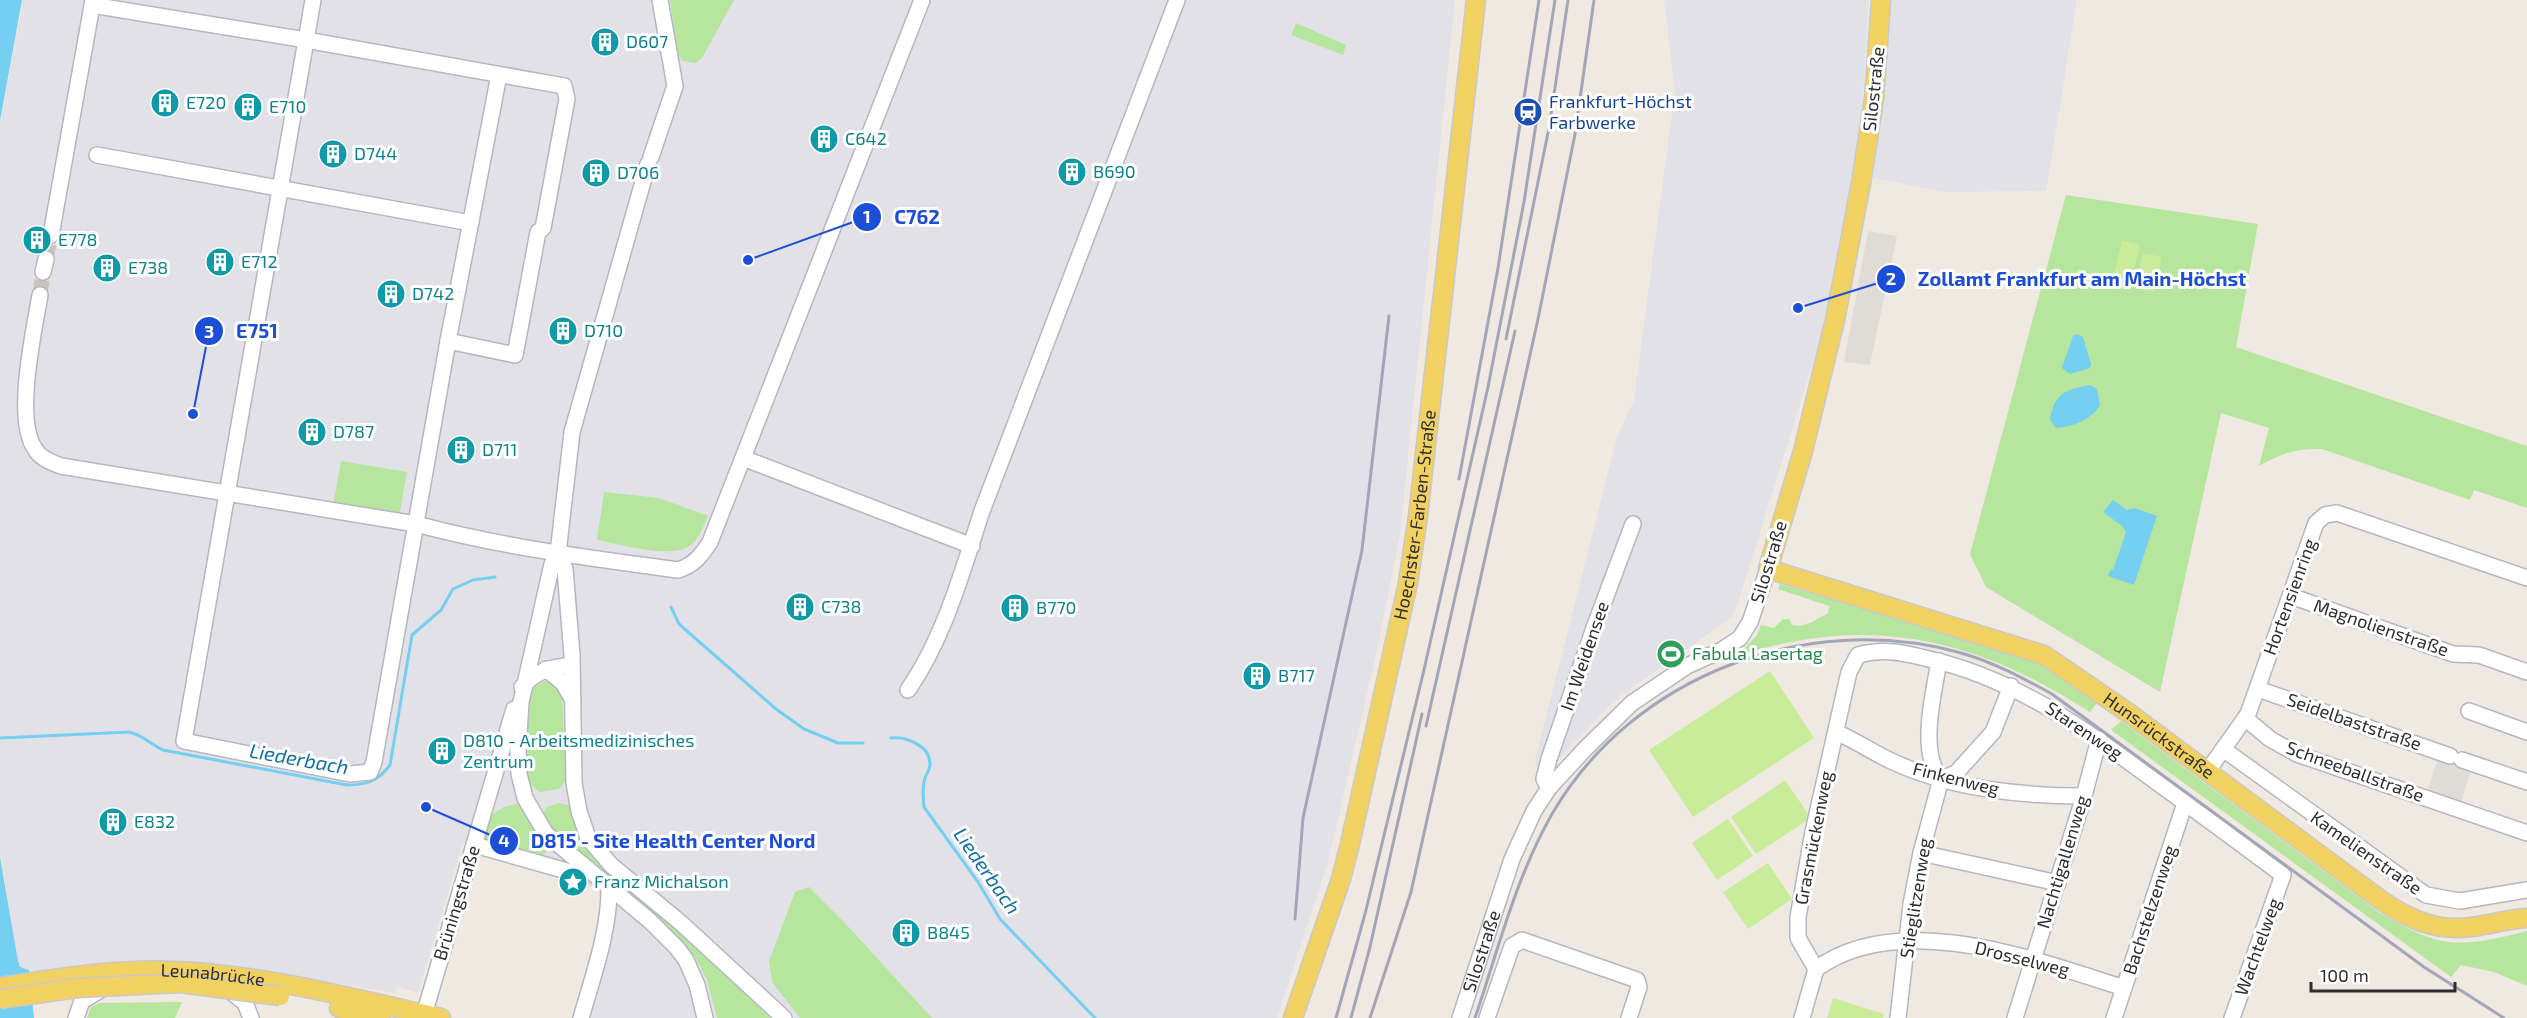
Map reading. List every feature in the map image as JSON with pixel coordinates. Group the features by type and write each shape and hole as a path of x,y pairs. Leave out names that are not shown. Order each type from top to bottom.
{"main road":[{"name":"Hoechster-Farben-Straße","path":"1293,1018 1346,862 1408,583 1418,516 1476,0"},
{"name":"Silostraße","path":"1768,568 1803,451 1835,320 1874,99 1881,0"},
{"name":"Hunsrückstraße","path":"1768,568 2044,655 2077,675 2378,898 2412,919 2431,926 2449,928 2527,918"},
{"name":"Leunabrücke","path":"0,987 76,975 178,971 429,1017"},
{"name":"Leunabrücke","path":"0,999 77,988 180,983 281,990 381,1018"}],"street":[{"path":"313,0 184,741 350,774 370,772 374,762 448,341 499,75"},
{"path":"660,0 675,86 650,161 572,432 558,553 552,564 524,685 518,750 519,774 525,798 546,834 635,908 666,936 686,960 697,985 705,1018"},
{"path":"40,295 26,390 27,422 31,442 44,459 61,466 416,524 469,538 678,570 693,564 710,542 922,0"},
{"path":"908,690 929,657 972,546 982,511 1178,0"},
{"path":"51,235 92,3 564,86 567,99 543,228 538,232 515,354 448,341"},
{"path":"97,155 471,223"},
{"path":"743,458 972,546"},
{"name":"Hortensienring","path":"2207,772 2245,718 2258,689 2316,523 2325,515 2337,513 2527,578"},
{"name":"Im Weidensee","path":"1549,788 1544,779 1549,759 1633,524"},
{"path":"558,553 565,569 572,666 574,783 579,811 588,838 611,866 681,923 784,1018"},
{"name":"Silostraße","path":"1460,1018 1512,859 1534,811 1549,788 1632,703 1687,666 1722,650 1740,638 1750,622 1768,568"},
{"name":"Magnolienstraße","path":"2291,596 2453,654 2472,655 2527,672"},
{"name":"Starenweg","path":"1858,655 1877,650 1939,661 1972,670 2011,686 2050,707 2099,739 2283,875"},
{"name":"Grasmückenweg","path":"1816,969 1798,938 1798,918 1813,832 1849,672 1858,655"},
{"path":"1939,661 1929,748 1933,767 1941,779 1956,773 1993,732 2011,686"},
{"path":"524,685 546,669 556,666 572,666"},
{"path":"546,669 563,683 573,700"},
{"name":"Brüningstraße","path":"429,1017 478,828 494,782 517,698 524,685"},
{"name":"Seidelbaststraße","path":"2258,689 2527,782"},
{"path":"2469,711 2527,732"},
{"name":"Schneeballstraße","path":"2245,718 2270,739 2297,754 2527,833"},
{"name":"Finkenweg","path":"1836,732 1890,761 1941,779 1982,789 2033,796 2084,796"},
{"name":"Nachtigallenweg","path":"2015,1018 2058,883 2099,739"},
{"name":"Kamelienstraße","path":"2223,749 2342,837 2426,895 2460,901 2527,890"},
{"name":"Stieglitzenweg","path":"1898,1018 1911,904 1921,853 1941,779"},
{"name":"Bachstelzenweg","path":"2114,1018 2185,803"},
{"path":"475,845 577,874"},
{"path":"1921,853 2058,883"},
{"name":"Wachtelweg","path":"2232,1018 2283,875"},
{"path":"583,1012 606,917 609,886"},
{"path":"606,917 616,909 635,908"},
{"path":"1487,1018 1512,946 1522,940 1636,980 1639,987 1629,1018"},
{"name":"Drosselweg","path":"1816,969 1829,960 1872,945 1907,941 1984,947 2032,959 2124,988"},
{"path":"1802,1018 1816,969"},
{"path":"76,1018 82,1001 117,980 162,976 203,978 225,987 245,1004 251,1018"}],"shaded area":[{"path":"23,0 1455,0 1400,535 1376,654 1328,862 1277,1018 582,1018 618,896 463,842 418,993 398,987 395,993 241,967 172,961 81,964 20,975 0,851 0,125"},
{"path":"1664,0 1869,0 1861,126 1821,337 1732,617 1615,700 1541,778 1535,760 1617,437 1634,400 1675,91"},
{"path":"1888,0 2077,0 2046,191 1946,192 1867,177"},
{"path":"1868,231 1897,236 1870,365 1844,362"},
{"path":"2440,753 2473,763 2459,809 2425,798"}],"green space":[{"path":"670,0 734,0 702,58 696,63 683,61 678,55"},
{"path":"1296,23 1346,45 1343,55 1291,35"},
{"path":"2066,195 2258,224 2236,347 2527,446 2527,508 2474,490 2470,500 2322,449 2290,452 2259,466 2269,428 2221,413 2160,692 1986,587 1970,554"},
{"path":"2122,240 2140,244 2132,278 2114,274"},
{"path":"2143,253 2162,257 2154,292 2135,288"},
{"path":"341,461 407,472 399,517 333,506"},
{"path":"604,492 659,498 708,516 697,538 684,549 646,550 597,540"},
{"path":"1780,584 2012,652 2044,666 2097,703 2090,712 2049,687 2008,667 1967,652 1925,641 1883,636 1839,636 1794,641 1747,653 1744,649 1757,635 1761,625 1774,628 1783,619 1789,619 1792,625 1799,626 1828,613 1829,606 1778,589"},
{"path":"1770,671 1814,738 1693,817 1649,750"},
{"path":"547,680 555,683 562,693 566,780 559,789 540,792 530,785 524,760 526,700 533,688"},
{"path":"2121,721 2380,913 2405,927 2431,938 2459,943 2488,940 2527,931 2527,986 2494,972 2461,965 2451,977 2111,730"},
{"path":"1785,780 1811,818 1756,854 1731,817"},
{"path":"558,803 572,806 580,835 706,952 770,1018 717,1018 707,980 695,957 674,934 556,835 541,816 547,807"},
{"path":"518,804 549,846 540,857 515,853 481,835 487,822 495,813 505,807"},
{"path":"1728,819 1753,856 1717,880 1692,843"},
{"path":"1768,863 1792,899 1748,929 1723,892"},
{"path":"809,887 932,1018 800,1018 772,982 769,961 795,892"},
{"path":"1833,998 1884,1014 1883,1018 1827,1018"},
{"path":"182,1002 175,1018 87,1018 91,1007 99,1003"}],"water":[{"path":"0,0 22,0 0,121"},
{"path":"2077,334 2083,337 2091,364 2090,368 2070,374 2062,368 2073,336"},
{"path":"2090,385 2097,389 2100,405 2097,410 2081,421 2056,428 2050,420 2058,398 2067,391"},
{"path":"2113,500 2127,510 2135,508 2157,516 2134,585 2108,576 2111,569 2113,570 2126,532 2122,526 2103,512"},
{"path":"0,857 18,961 20,967 29,970 34,1018 0,1018"}],"waterway":[{"name":"Liederbach","path":"0,738 129,732 163,750 347,785 366,783 381,775 390,765 412,635 441,610 453,589 473,580 495,577"},
{"name":"Liederbach","path":"671,607 679,624 776,709 804,729 838,743 863,743"},
{"name":"Liederbach","path":"891,738 910,741 926,752 930,765 923,785 924,807 978,882 1000,919 1095,1018"}],"tunnel":[{"path":"46,259 51,235"},
{"path":"40,295 43,272"}],"railway":[{"path":"1459,479 1498,268 1539,0"},
{"path":"1336,1018 1365,914 1423,674 1488,387 1524,202 1555,0"},
{"path":"1506,339 1549,128 1568,0"},
{"path":"1370,1018 1411,892 1538,319 1575,134 1594,0"},
{"path":"1295,919 1303,818 1362,550 1389,316"},
{"path":"1426,726 1515,331"},
{"path":"1475,1018 1518,888 1539,838 1552,814 1587,765 1628,724 1676,691 1729,665 1785,648 1844,640 1903,642 1961,653 2019,676 2052,694 2424,967 2504,1018"},
{"path":"1351,1018 1370,947 1422,714"}],"place":[{"name":"D607","path":"605,42"},
{"name":"E720","path":"165,103"},
{"name":"E710","path":"248,107"},
{"name":"Frankfurt-Höchst Farbwerke","path":"1528,112"},
{"name":"C642","path":"824,139"},
{"name":"D744","path":"333,154"},
{"name":"B690","path":"1072,172"},
{"name":"D706","path":"596,173"},
{"name":"E778","path":"37,240"},
{"name":"C762","path":"748,260"},
{"name":"E712","path":"220,262"},
{"name":"E738","path":"107,268"},
{"name":"D742","path":"391,294"},
{"name":"Zollamt Frankfurt am Main-Höchst","path":"1798,308"},
{"name":"D710","path":"563,331"},
{"name":"E751","path":"193,414"},
{"name":"D787","path":"312,432"},
{"name":"D711","path":"461,450"},
{"name":"C738","path":"800,607"},
{"name":"B770","path":"1015,608"},
{"name":"Fabula Lasertag","path":"1671,654"},
{"name":"B717","path":"1257,676"},
{"name":"D810 - Arbeitsmedizinisches Zentrum","path":"442,751"},
{"name":"D815 - Site Health Center Nord","path":"426,807"},
{"name":"E832","path":"113,822"},
{"name":"Franz Michalson","path":"573,882"},
{"name":"B845","path":"906,933"}]}
